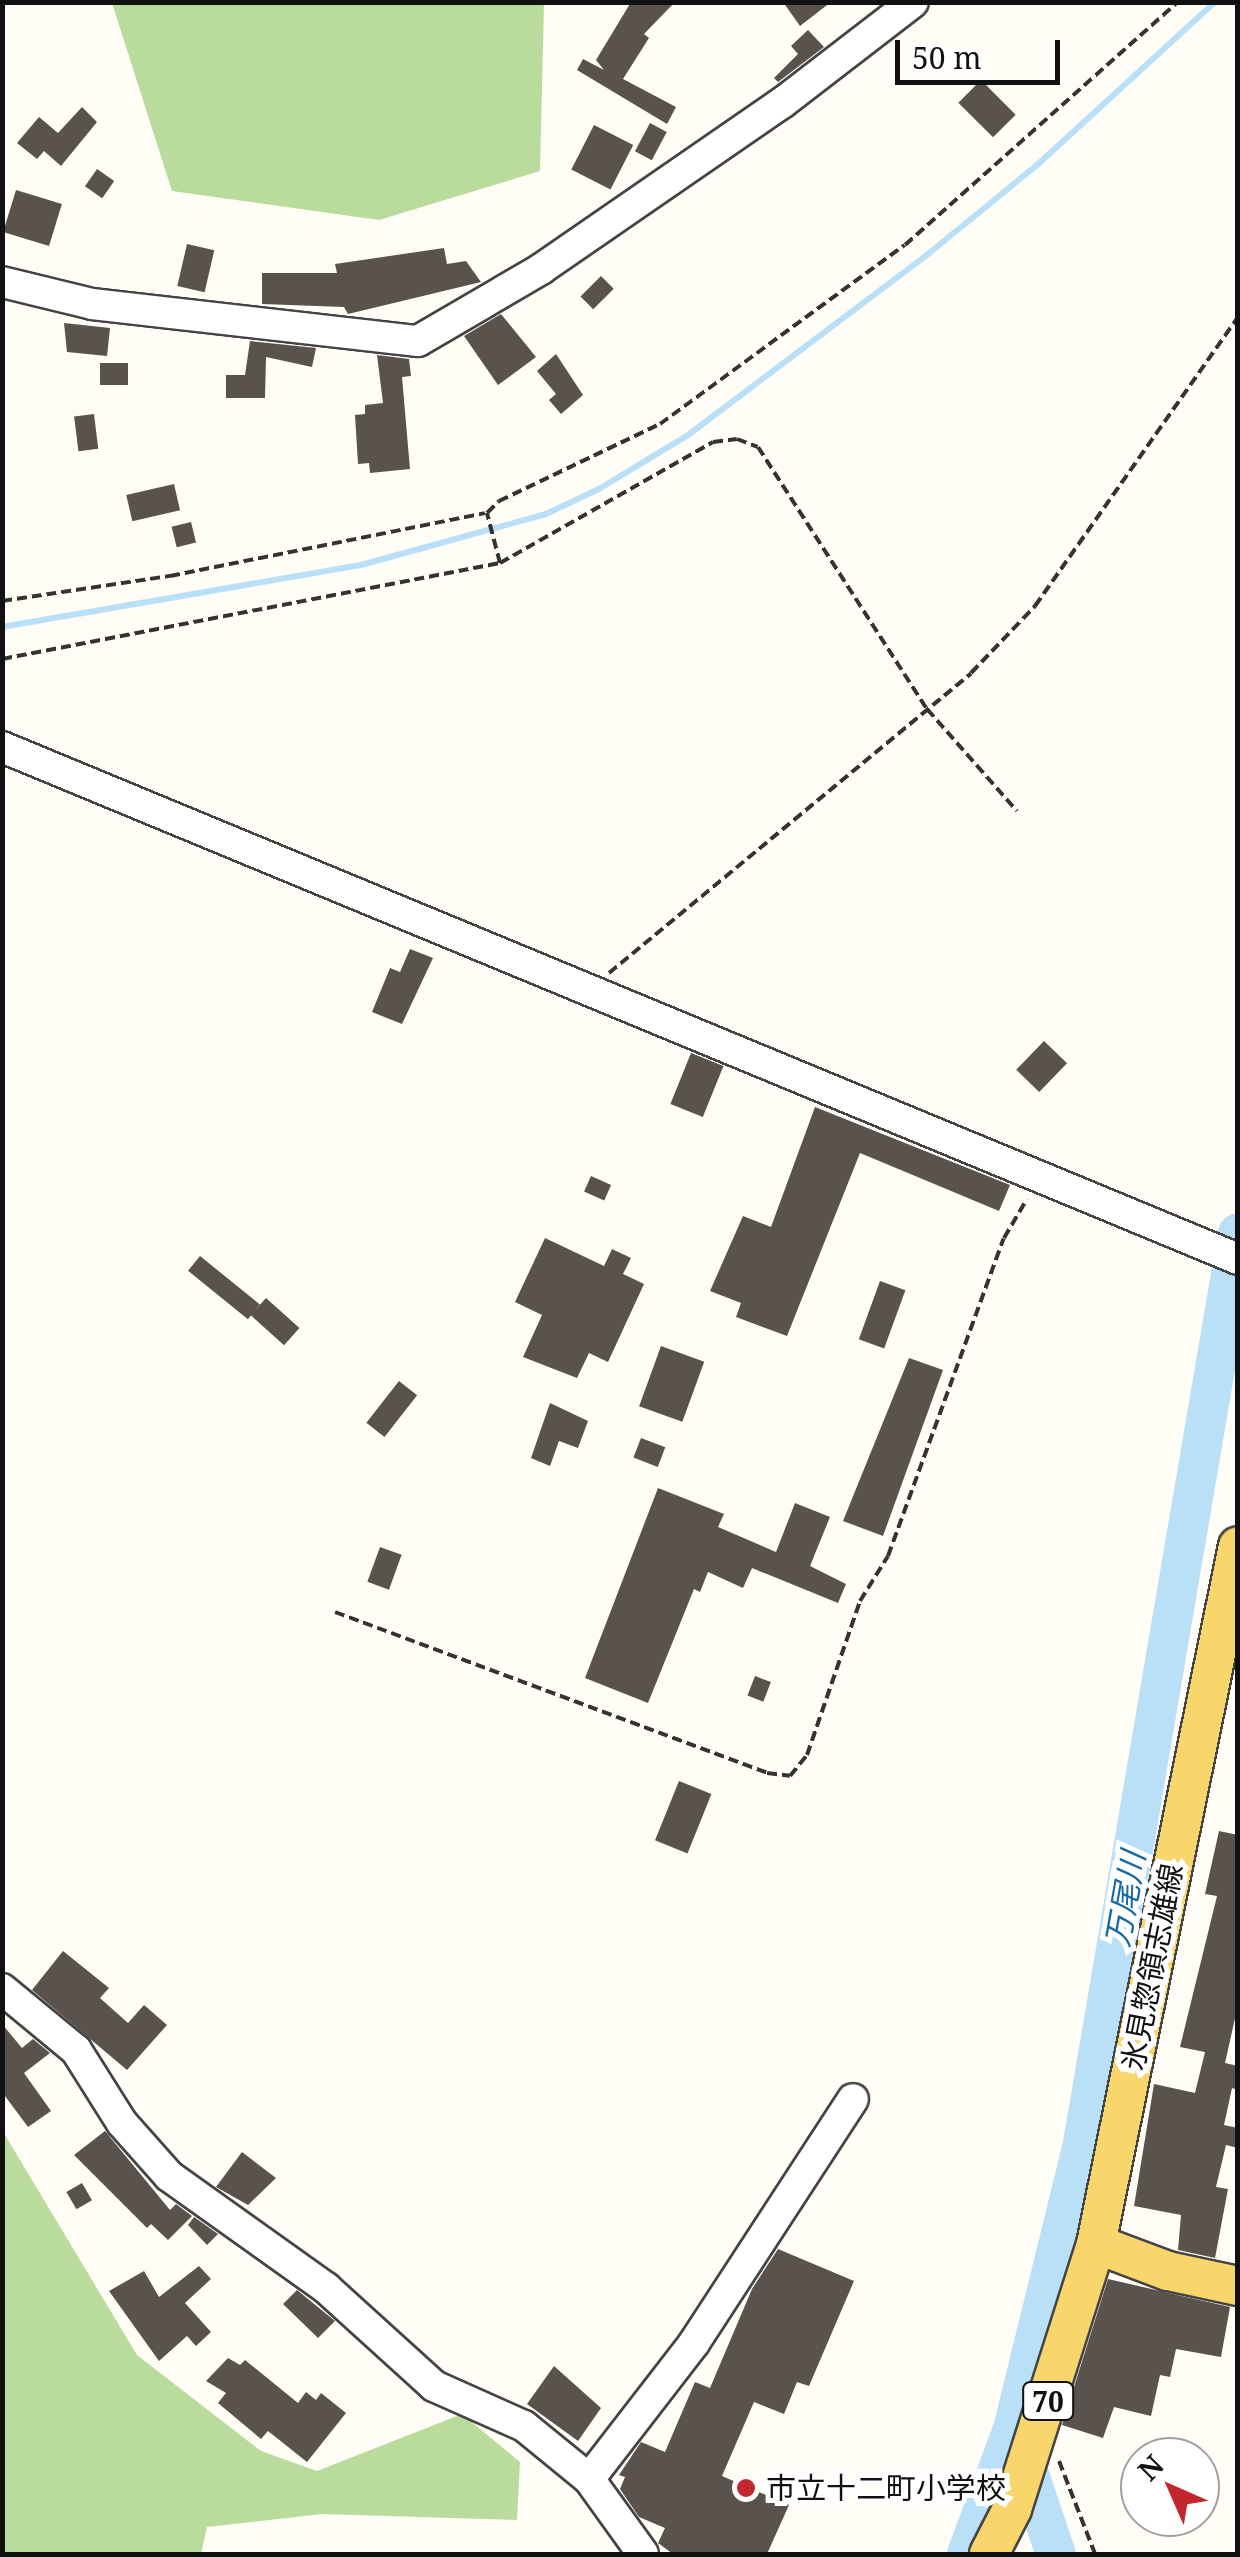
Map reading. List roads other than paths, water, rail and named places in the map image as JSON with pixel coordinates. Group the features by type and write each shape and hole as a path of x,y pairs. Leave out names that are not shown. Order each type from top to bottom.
{"main road":[{"name":"氷見惣領志雄線","path":"1096,2244 1232,1600 1238,1546"},
{"path":"1096,2244 1168,2272 1238,2286"},
{"name":"70","path":"990,2554 1043,2418 1096,2244"}],"street":[{"path":"2,282 92,304 418,341 570,249 782,103 913,2"},
{"path":"2,747 1238,1259"},
{"path":"2,1989 76,2050 122,2123 169,2176 326,2288 434,2386 524,2426 589,2479 626,2550"},
{"path":"589,2479 694,2344 853,2099"}],"waterway":[{"path":"2,627 361,565 546,514 599,489 688,435 928,254 1036,166 1215,2"},
{"name":"万尾川","path":"967,2554 1013,2429 1082,2149 1238,1233"},
{"name":"万尾川","path":"1019,2445 1056,2554"}],"place":[{"name":"市立十二町小学校","path":"746,2488"}]}
